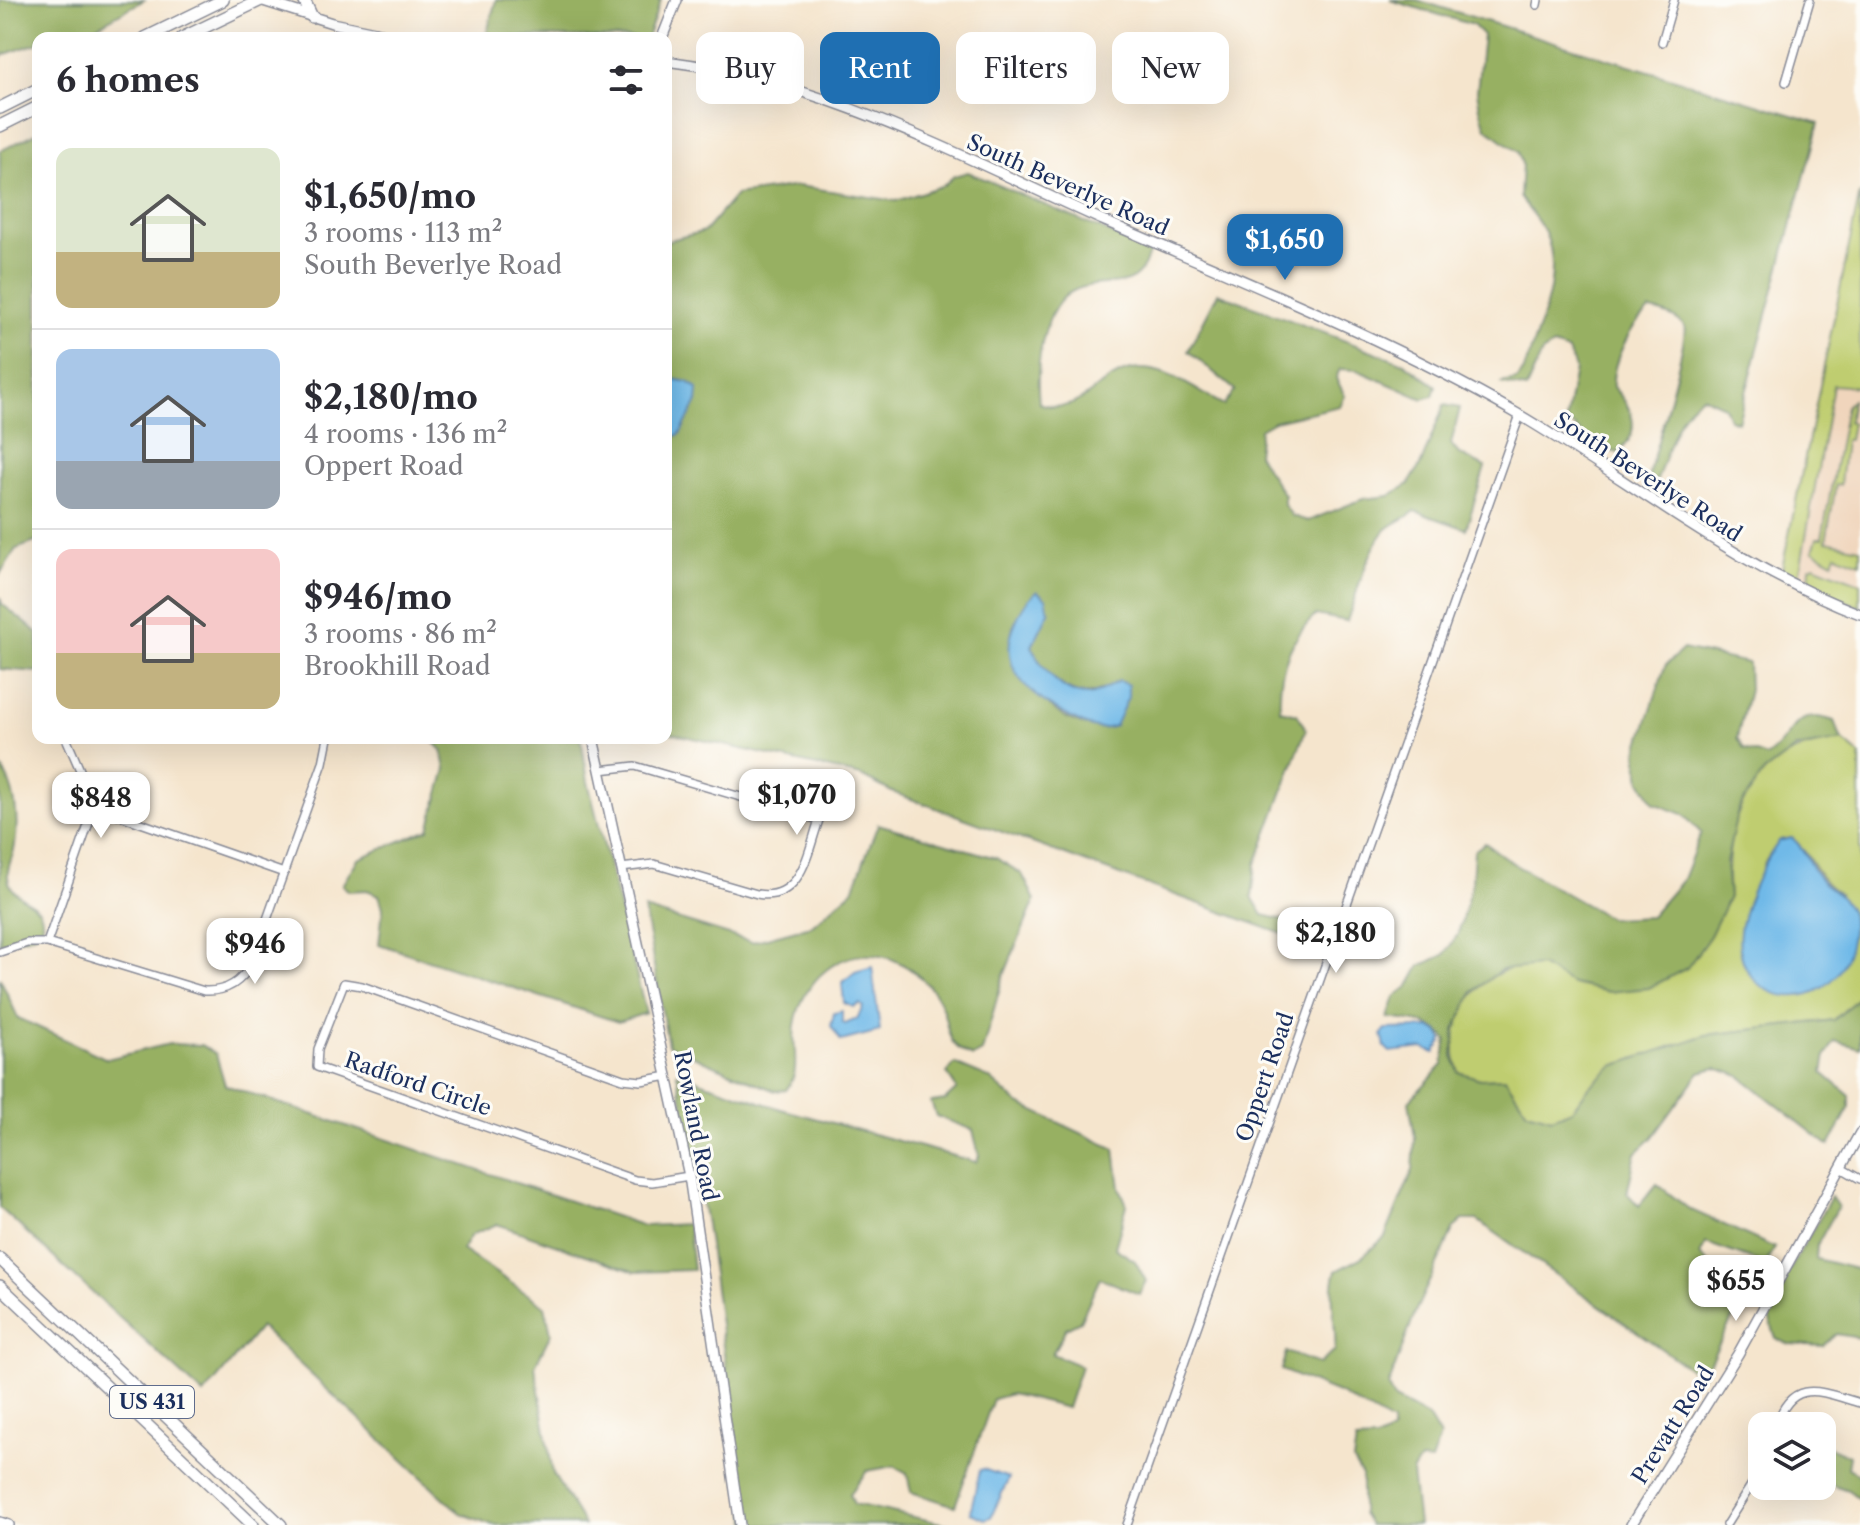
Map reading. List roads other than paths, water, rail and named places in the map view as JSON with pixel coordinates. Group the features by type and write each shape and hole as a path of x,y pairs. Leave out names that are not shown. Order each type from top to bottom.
{"highway":[{"path":"186,18 195,0"},
{"path":"157,32 223,0"},
{"path":"194,32 261,0"},
{"path":"304,0 312,17"},
{"path":"0,108 32,92"},
{"path":"0,126 32,110"},
{"name":"US 431","path":"0,1259 281,1525"},
{"name":"US 431","path":"0,1286 253,1525"},
{"path":"170,1446 183,1432"}],"street":[{"path":"261,0 312,17 378,32"},
{"path":"664,32 677,0"},
{"path":"1662,42 1674,0"},
{"path":"1786,82 1810,0"},
{"name":"South Beverlye Road","path":"672,62 750,76 842,105 1347,327 1520,415 1733,553 1801,589 1860,614"},
{"name":"Oppert Road","path":"1127,1525 1520,415"},
{"path":"47,943 89,829 92,806 68,744"},
{"path":"0,952 27,943 47,943 198,989 224,989 240,979 251,964 323,763 327,744"},
{"name":"Rowland Road","path":"594,744 689,1176 740,1525"},
{"path":"600,770 635,766 819,820 799,876 788,888 774,895 757,894 654,864 621,868"},
{"path":"92,806 284,873"},
{"name":"Radford Circle","path":"668,1076 641,1081 623,1079 362,986 344,983 318,1049 317,1067 635,1180 652,1182 689,1176"},
{"name":"Prevatt Road","path":"1631,1525 1738,1354 1860,1133"},
{"path":"1841,1168 1860,1179"},
{"path":"1782,1412 1784,1406 1802,1392 1817,1391 1860,1403"},
{"path":"1726,1525 1748,1490"},
{"path":"0,1522 9,1525"}],"water":[{"path":"672,379 688,382 698,389 697,402 680,434 672,437"},
{"path":"1037,591 1046,598 1049,612 1032,646 1036,654 1054,679 1070,691 1089,695 1119,681 1128,685 1128,697 1115,726 1097,728 1079,722 1041,699 1020,679 1013,666 1010,638 1022,608"},
{"path":"1792,838 1801,847 1819,878 1845,902 1851,913 1852,934 1838,974 1824,987 1808,994 1790,996 1774,993 1758,984 1747,969 1740,949 1740,936 1751,893 1765,864 1779,841"},
{"path":"872,967 880,1031 841,1041 831,1026 834,1013 842,1011 842,1022 845,1024 857,1019 863,1007 844,1003 842,983 855,972"},
{"path":"1431,1028 1438,1031 1443,1040 1435,1053 1423,1048 1390,1052 1385,1047 1382,1034 1386,1029"},
{"path":"980,1470 1009,1478 991,1517 985,1519 970,1513"}]}
